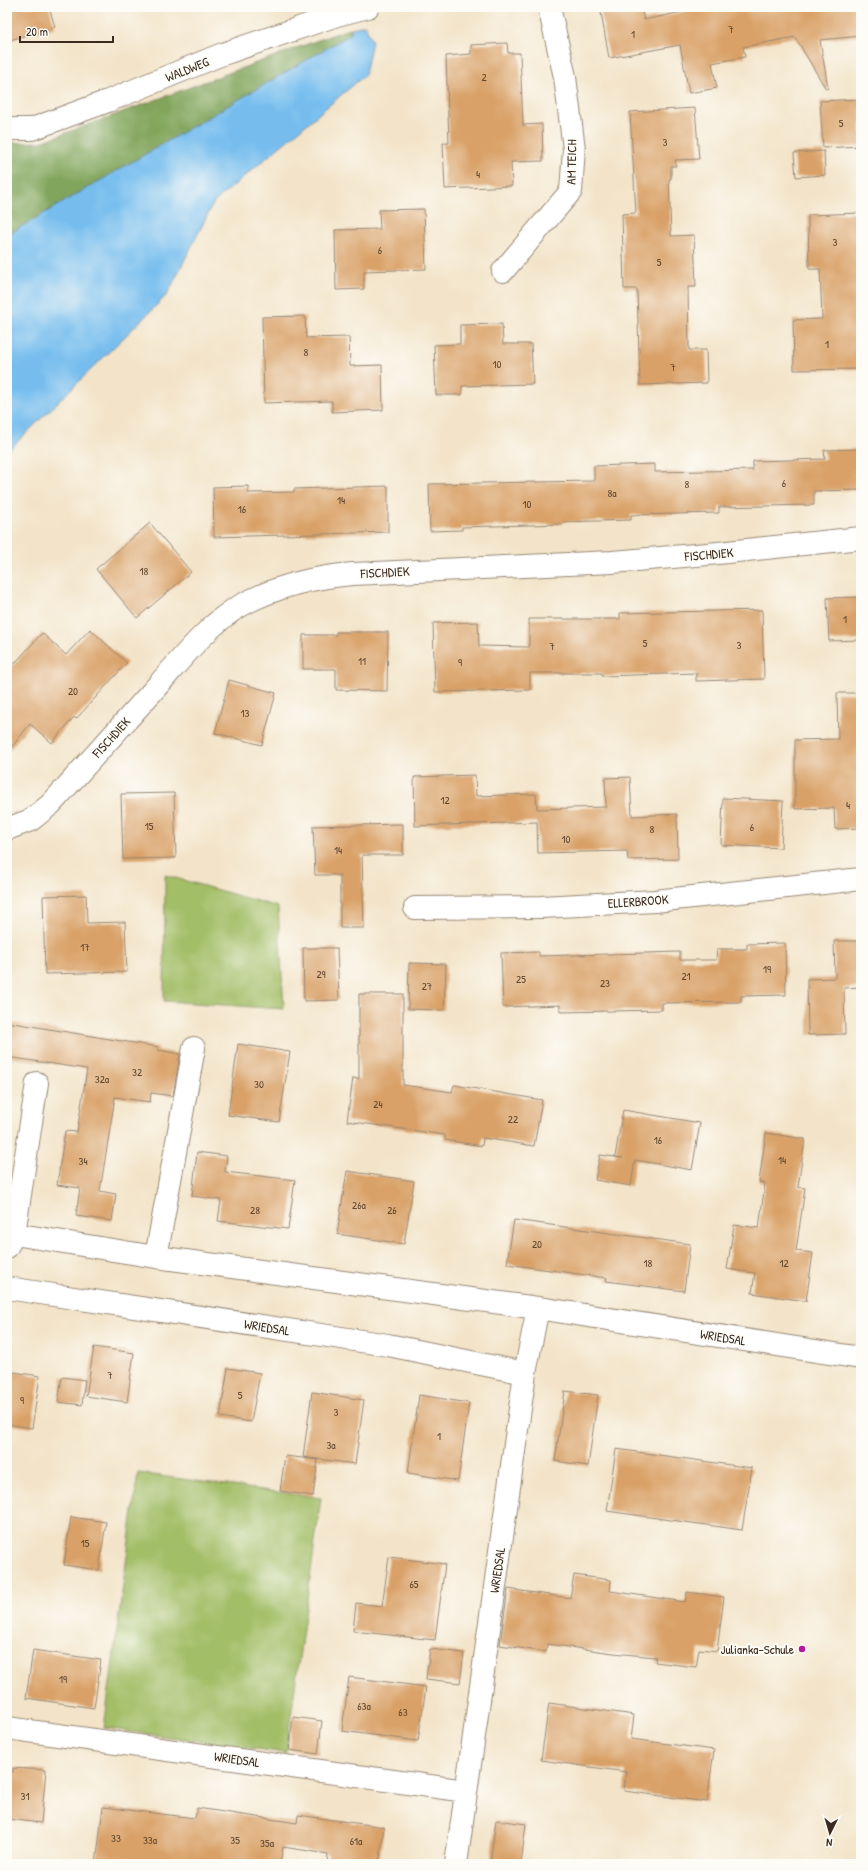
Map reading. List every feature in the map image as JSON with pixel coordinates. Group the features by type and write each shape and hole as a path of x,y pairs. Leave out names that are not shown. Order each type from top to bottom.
{"street":[{"name":"WALDWEG","path":"7,129 32,129 108,101 220,55 337,15 368,7"},
{"name":"AM TEICH","path":"504,271 571,191 574,149 565,77 549,7"},
{"name":"FISCHDIEK","path":"7,830 31,820 51,804 189,650 219,622 239,606 286,585 326,576 346,574 612,562 708,554 861,538"},
{"name":"ELLERBROOK","path":"415,908 541,907 655,901 861,879"},
{"path":"156,1257 194,1048"},
{"name":"WRIEDSAL","path":"37,1083 11,1240 156,1257 538,1308 861,1358"},
{"name":"WRIEDSAL","path":"7,1288 388,1345 525,1373"},
{"name":"WRIEDSAL","path":"456,1864 525,1373 538,1308"},
{"name":"WRIEDSAL","path":"7,1728 466,1791"}],"green space":[{"path":"351,28 351,34 7,235 7,143 41,142"},
{"path":"165,875 278,907 284,1009 164,1001"},
{"path":"138,1473 321,1498 286,1753 104,1728"}],"water":[{"path":"365,25 372,41 365,75 214,202 167,295 7,452 7,235 351,34 351,28"}],"building":[{"path":"7,7 49,7 55,27 7,41"},
{"path":"600,7 641,7 644,20 706,7 861,7 861,36 820,40 828,88 826,89 795,37 743,47 745,57 712,63 717,88 689,93 680,45 609,58"},
{"path":"507,43 508,53 520,53 523,125 542,124 543,161 511,162 512,186 445,189 443,143 449,143 446,56 471,54 471,45"},
{"path":"861,99 861,146 823,148 820,101"},
{"path":"695,108 699,159 675,160 676,166 671,166 671,179 669,179 671,236 694,235 696,287 688,287 689,350 706,350 707,383 640,385 637,289 624,289 622,214 636,213 630,112"},
{"path":"824,151 825,175 796,177 794,153"},
{"path":"424,209 426,269 364,271 364,289 336,290 335,230 380,229 379,210"},
{"path":"861,213 861,268 858,268 861,318 861,369 794,370 793,320 822,319 820,269 809,269 808,215"},
{"path":"305,316 306,338 349,337 350,366 382,365 383,410 332,412 332,401 264,403 262,317"},
{"path":"502,324 503,344 531,344 533,384 462,386 462,395 436,395 434,345 460,344 460,325"},
{"path":"861,449 861,490 814,491 814,505 719,507 719,513 631,515 631,520 462,527 462,530 430,531 429,484 594,481 594,466 655,464 655,472 753,470 753,461 825,459 824,450"},
{"path":"248,486 248,493 294,492 294,489 388,486 388,532 214,537 213,487"},
{"path":"150,523 191,572 137,618 96,569"},
{"path":"861,597 861,640 829,641 827,598"},
{"path":"762,610 764,679 696,681 696,673 602,676 602,673 530,673 530,690 435,692 433,623 478,622 479,646 529,647 529,619 620,619 620,613"},
{"path":"90,629 127,663 76,719 74,717 52,743 30,724 7,753 7,672 42,633 66,655"},
{"path":"336,632 388,632 387,691 336,690 336,669 303,669 303,635 336,635"},
{"path":"229,680 276,693 262,745 215,733"},
{"path":"837,693 861,693 861,828 835,829 834,808 795,809 795,740 838,739"},
{"path":"475,775 476,796 536,794 537,809 606,807 605,778 630,777 632,816 677,814 678,859 628,860 627,851 538,853 537,822 415,826 414,777"},
{"path":"174,793 176,858 123,859 121,794"},
{"path":"723,798 783,801 781,848 721,845"},
{"path":"403,824 403,855 362,855 364,928 340,928 340,875 315,875 313,826"},
{"path":"86,895 87,923 125,922 127,972 45,974 43,896"},
{"path":"834,941 861,941 861,987 844,988 845,1034 808,1035 807,979 835,978"},
{"path":"785,943 786,995 741,996 741,1002 662,1003 662,1010 560,1012 560,1005 503,1007 501,953 539,952 539,956 680,952 680,960 716,960 717,949 747,949 747,944"},
{"path":"303,948 337,948 339,1000 304,1001"},
{"path":"409,963 446,964 444,1010 408,1009"},
{"path":"359,994 403,994 403,1085 452,1092 454,1085 542,1100 534,1146 483,1138 482,1146 445,1140 445,1135 347,1121 353,1078 359,1079"},
{"path":"7,1022 158,1047 158,1050 180,1054 173,1096 151,1093 150,1102 115,1097 100,1191 116,1194 112,1221 76,1216 80,1188 57,1185 65,1131 77,1132 87,1069 7,1057"},
{"path":"238,1044 290,1052 279,1122 228,1115"},
{"path":"623,1110 700,1123 692,1170 635,1160 631,1186 595,1180 600,1155 615,1157"},
{"path":"766,1133 805,1139 798,1187 805,1188 796,1251 813,1253 806,1301 752,1293 755,1273 727,1269 734,1225 759,1228 765,1183 759,1182"},
{"path":"197,1152 227,1156 225,1172 295,1180 288,1229 218,1221 221,1200 192,1196"},
{"path":"347,1171 414,1181 404,1244 337,1234"},
{"path":"514,1220 690,1244 684,1291 606,1281 607,1278 507,1264"},
{"path":"94,1347 134,1353 127,1402 86,1396"},
{"path":"228,1368 260,1373 251,1422 220,1417"},
{"path":"7,1371 40,1376 32,1428 7,1424"},
{"path":"62,1377 85,1380 82,1405 58,1402"},
{"path":"565,1391 598,1395 588,1466 555,1461"},
{"path":"312,1392 364,1400 355,1464 303,1457"},
{"path":"419,1395 469,1403 458,1481 408,1473"},
{"path":"616,1449 752,1468 742,1530 607,1511"},
{"path":"285,1456 318,1460 313,1496 280,1491"},
{"path":"71,1517 106,1522 99,1570 64,1565"},
{"path":"389,1557 445,1564 435,1640 353,1631 356,1603 382,1606"},
{"path":"574,1575 611,1580 610,1591 685,1602 687,1592 724,1597 717,1651 699,1649 696,1667 655,1662 656,1657 547,1644 546,1652 500,1645 508,1589 570,1598"},
{"path":"430,1649 464,1653 460,1683 426,1679"},
{"path":"33,1650 101,1660 94,1708 26,1698"},
{"path":"349,1677 426,1687 418,1741 342,1731"},
{"path":"549,1703 634,1715 631,1739 714,1750 707,1802 624,1791 626,1772 541,1760"},
{"path":"293,1717 322,1721 318,1754 289,1750"},
{"path":"13,1768 46,1770 41,1823 7,1819 7,1771 13,1772"},
{"path":"103,1807 195,1818 197,1808 297,1823 298,1815 384,1827 379,1864 327,1864 328,1854 283,1847 280,1864 96,1864"},
{"path":"496,1820 526,1824 521,1864 490,1864"}],"place":[{"name":"Julianka-Schule","path":"802,1649"}]}
